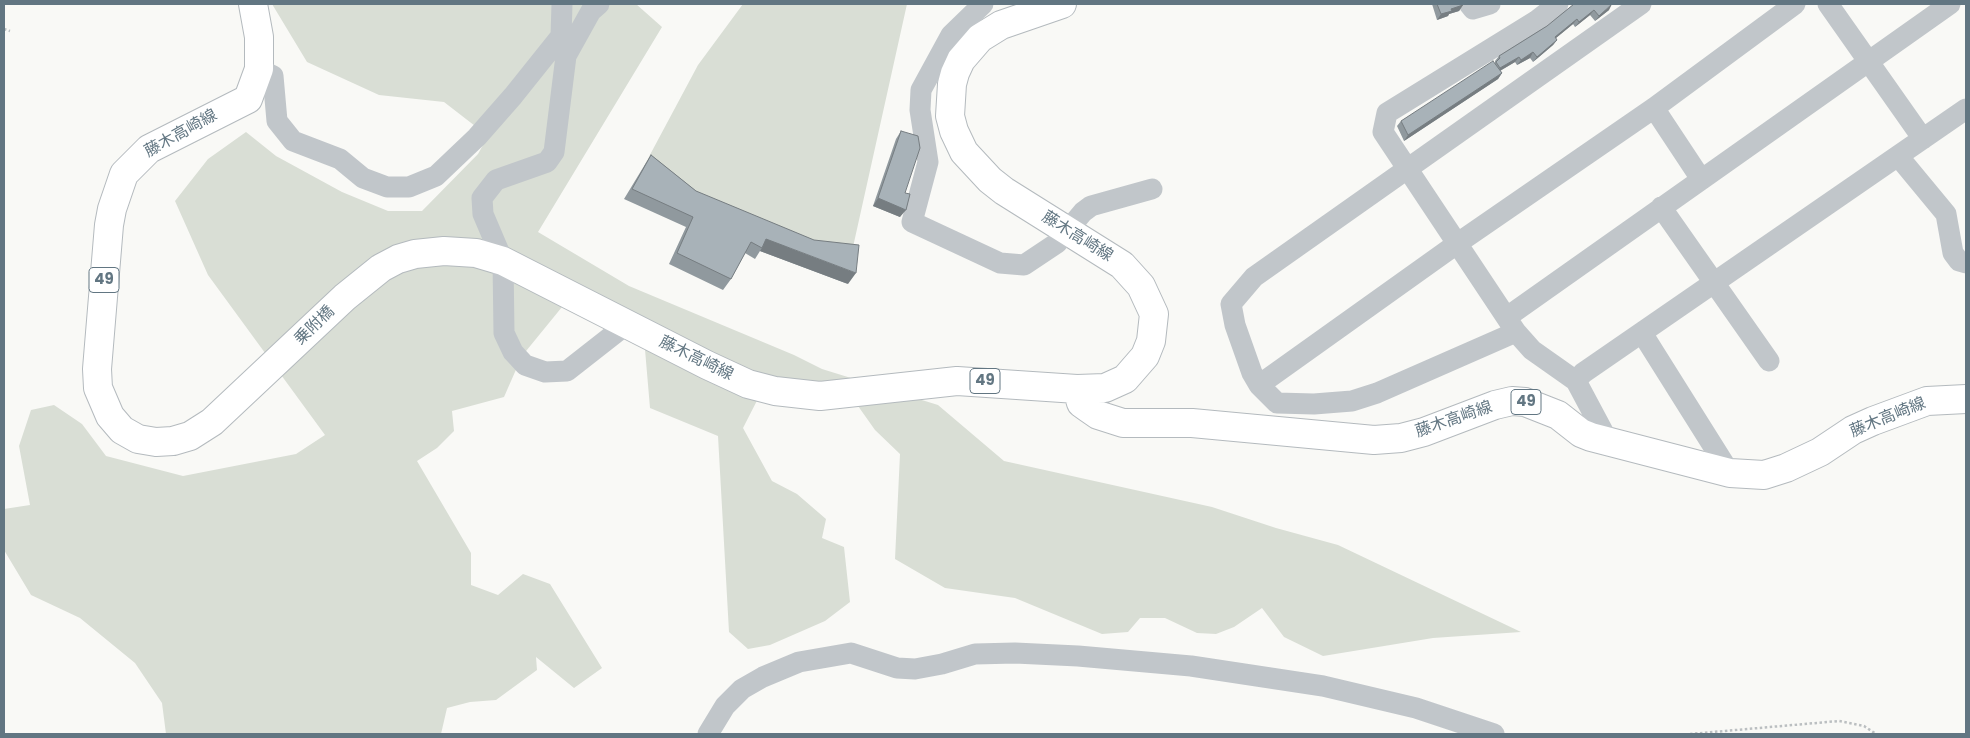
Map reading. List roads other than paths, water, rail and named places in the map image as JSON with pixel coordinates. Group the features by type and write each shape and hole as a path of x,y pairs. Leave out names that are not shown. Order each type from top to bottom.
{"main road":[{"name":"藤木高崎線","path":"253,4 259,37 259,69 248,99 208,121 162,140 136,160 124,174 109,225 97,369 98,388 110,416 122,430 138,439 156,442 173,441 190,436 212,422 284,355"},
{"name":"藤木高崎線","path":"345,297 381,268 398,259 415,254 459,250 503,261 748,384 796,394 820,396 957,381 1077,389 1105,388 1125,379 1136,368 1145,356 1151,341 1154,314 1141,286 1122,265 1004,191 975,166 964,152 954,131 944,71 991,31 1011,21 1062,4"},
{"name":"乗附橋","path":"284,355 345,297"},
{"name":"藤木高崎線","path":"1077,389 1081,403 1098,415 1124,423 1192,423 1374,440 1401,438 1424,432 1495,405 1525,402 1558,415 1581,433 1730,473 1764,475 1779,471 1820,452 1853,430 1927,402 1966,399"}],"street":[{"path":"259,69 273,76 277,121 294,141 340,159 363,178 387,187 409,187 436,176 477,137 513,96 561,36 562,4"},
{"path":"599,4 591,11 566,56 554,152 546,162 496,180 482,198 483,214 503,261 504,333 513,352 525,365 545,372 567,371 627,324"},
{"path":"982,4 954,31 944,71 922,90 920,102 928,162 912,222 1005,264 1024,265 1057,243 1083,212 1091,206 1152,189"},
{"path":"1469,4 1473,9 1490,4"},
{"path":"1558,4 1536,21 1387,113 1383,132 1458,243 1489,294 1532,350 1576,381 1608,440"},
{"path":"1641,4 1254,277 1231,304 1235,326 1252,373 1259,385 1277,403 1314,404 1352,401 1377,393 1512,325 1661,207 1950,4"},
{"path":"1259,385 1458,243 1654,108 1795,4"},
{"path":"1828,4 1923,139"},
{"path":"1654,108 1701,180"},
{"path":"1576,381 1583,373 1966,109"},
{"path":"1898,156 1946,214 1953,253 1960,261 1966,263"},
{"path":"1661,207 1769,362"},
{"path":"1642,333 1730,473"},
{"path":"708,734 725,706 742,690 763,677 799,662 850,653 897,668 915,669 942,664 975,654 1015,653 1078,656 1191,666 1323,686 1416,708 1494,734"}]}
